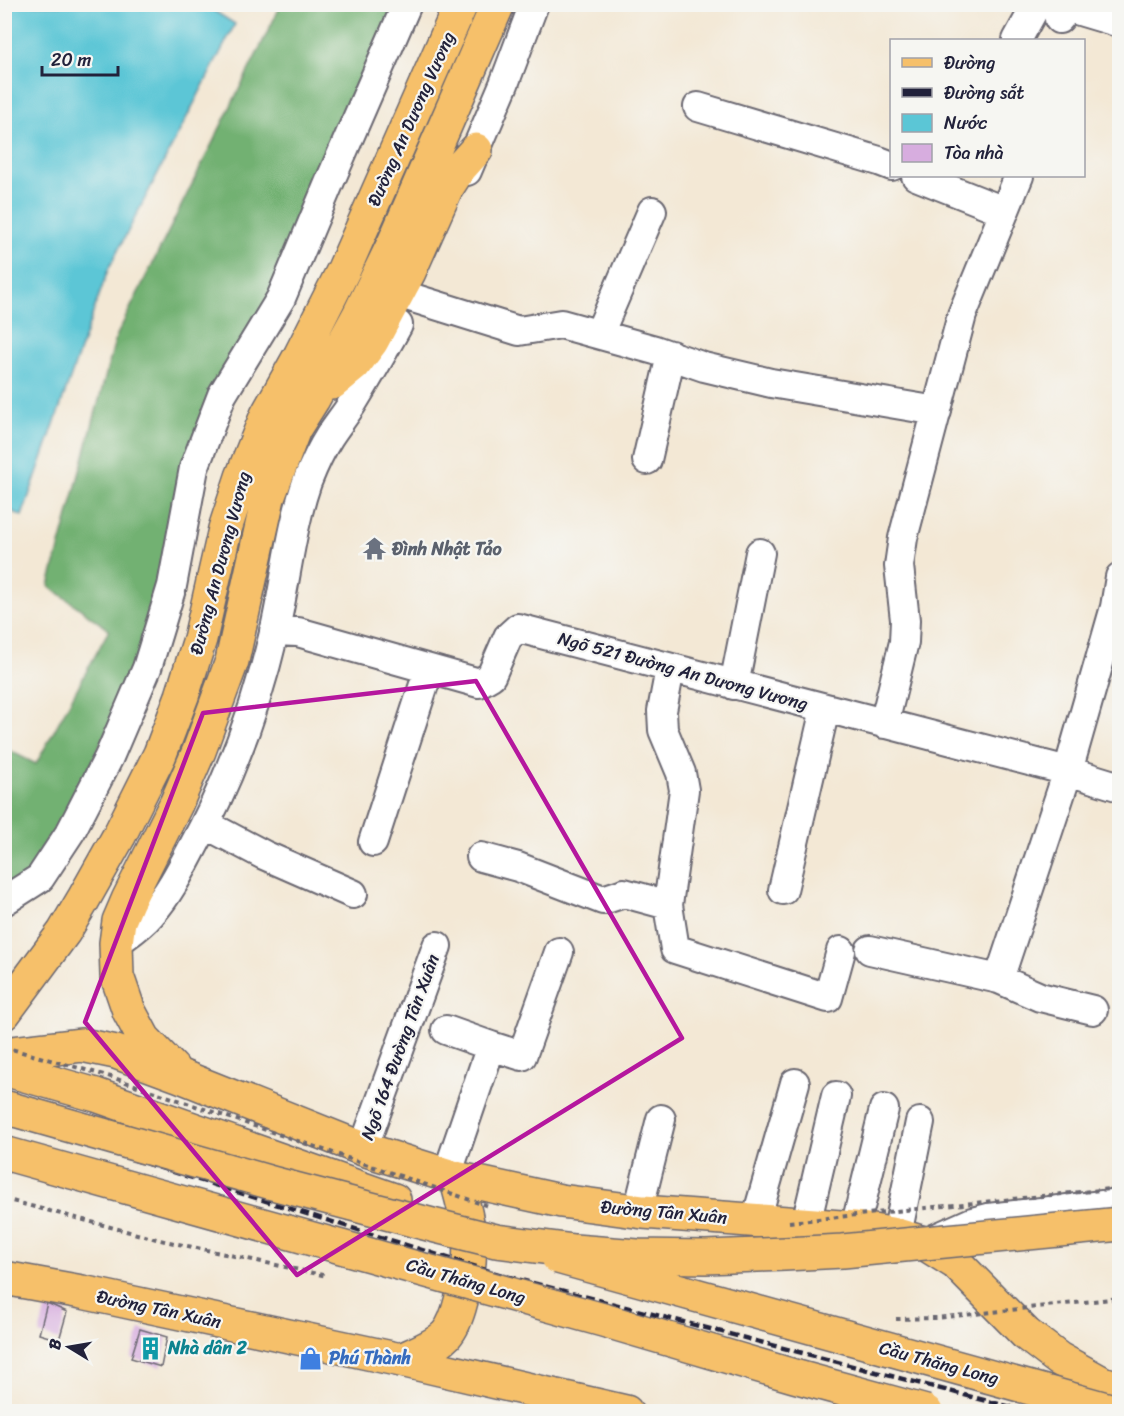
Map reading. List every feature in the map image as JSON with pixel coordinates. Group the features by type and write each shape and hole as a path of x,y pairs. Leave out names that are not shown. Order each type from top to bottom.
{"main road":[{"name":"Đường An Dương Vương","path":"4,1013 64,932 119,836 160,754 200,639 225,529 242,477 267,415 344,270 461,4"},
{"name":"Đường An Dương Vương","path":"118,932 128,900 176,804 199,751 232,661 268,498 294,429 359,315 394,243 498,4"},
{"path":"313,399 354,365 368,348 409,272 446,189 459,169 476,150"},
{"path":"118,932 117,976 129,1011 144,1039 178,1075"},
{"name":"Đường Tân Xuân","path":"4,1054 82,1045 116,1052 363,1149 452,1176 561,1201 638,1211 855,1228 910,1239 956,1263 1026,1334 1059,1359 1102,1383 1119,1388"},
{"name":"Cầu Thăng Long","path":"4,1069 96,1095 559,1258 1117,1412"},
{"path":"4,1107 272,1183 436,1226 496,1241 574,1251 638,1256 706,1257 785,1254 843,1251 1119,1224"},
{"name":"Cầu Thăng Long","path":"4,1153 592,1316 794,1376 926,1412"},
{"path":"401,1360 433,1345 447,1334 457,1317 467,1284 471,1249 470,1228 452,1176"},
{"name":"Đường Tân Xuân","path":"5,1279 82,1292 401,1360 626,1412"}],"street":[{"path":"6,897 40,878 71,831 109,757 147,668 172,586 194,468 222,395 281,298 407,4"},
{"path":"118,932 142,924 158,906 174,881 224,787 261,683 299,510 316,459 328,437 351,406 414,297 504,84 534,4"},
{"path":"1018,39 1042,16 1073,9 1119,23"},
{"path":"698,107 890,166"},
{"path":"919,177 1004,211"},
{"path":"884,724 904,642 905,620 899,566 903,538 963,315 1019,177"},
{"path":"599,334 652,212"},
{"path":"414,297 519,331 561,324 704,367 771,383 937,411"},
{"path":"648,460 670,355"},
{"path":"734,685 760,553"},
{"path":"999,979 1068,771 1114,607 1119,577"},
{"name":"Ngõ 521 Đường An Dương Vương","path":"274,632 298,632 479,683 491,676 508,637 518,628 1068,771 1119,787"},
{"path":"373,842 429,669"},
{"path":"670,669 662,711 663,730 681,772 684,790 669,905 675,949 828,998 842,951"},
{"path":"783,890 825,709"},
{"path":"205,825 264,855 353,894"},
{"path":"481,857 518,867 603,900 624,893 669,905"},
{"name":"Ngõ 164 Đường Tân Xuân","path":"363,1149 437,946"},
{"path":"870,950 999,979 1040,997 1093,1010"},
{"path":"446,1030 522,1056 559,952"},
{"path":"452,1176 491,1046"},
{"path":"756,1220 795,1083"},
{"path":"797,1223 836,1096"},
{"path":"855,1228 884,1109"},
{"path":"638,1211 661,1119"},
{"path":"920,1122 910,1239 987,1218 1119,1203"}],"path":[{"path":"4,1047 111,1077 498,1210"},
{"path":"797,1223 1119,1188"}],"highlighted area":[{"path":"476,681 682,1038 297,1275 85,1022 203,713"}],"green space":[{"path":"281,5 407,5 220,401 172,586 40,878 4,893 4,748 36,764 109,630 49,586 116,337"}],"water":[{"path":"4,5 205,5 235,24 108,270 22,516 4,508"}],"building":[{"path":"47,1303 67,1312 59,1340 39,1334"},
{"name":"Nhà dân 2","path":"140,1329 167,1337 161,1367 131,1358"}],"railway":[{"path":"4,1119 502,1275 1030,1412"}],"place":[{"name":"Đình Nhật Tảo","path":"374,549"},
{"name":"Nhà dân 2","path":"150,1348"},
{"name":"Phú Thành","path":"311,1358"}]}
